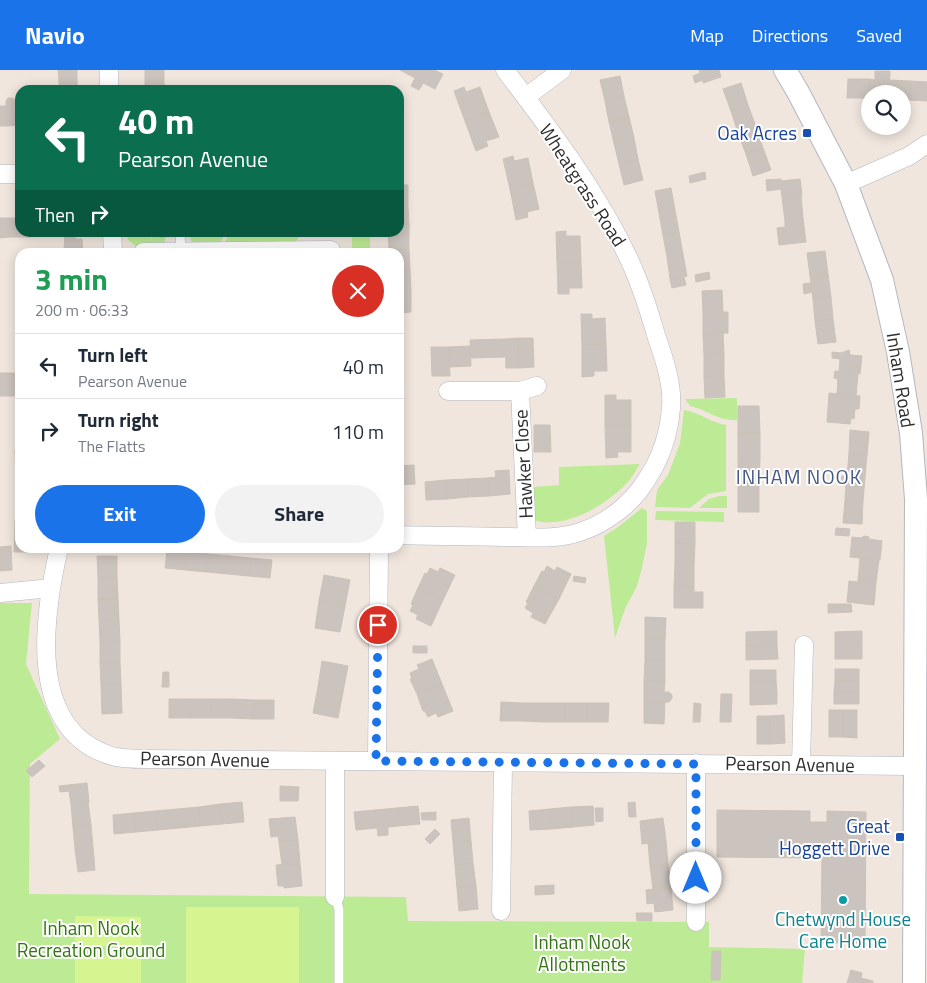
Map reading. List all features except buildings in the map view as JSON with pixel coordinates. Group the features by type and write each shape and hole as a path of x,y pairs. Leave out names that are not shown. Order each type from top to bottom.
{"street":[{"path":"109,70 109,85"},
{"name":"Wheatgrass Road","path":"404,535 558,536 578,533 599,525 623,508 641,489 653,471 663,449 668,428 671,407 669,380 640,286 627,254 587,184 505,70"},
{"path":"526,97 562,70"},
{"name":"Inham Road","path":"785,70 846,184 882,280 898,352 910,433 916,499 921,601 914,766 920,893 914,983"},
{"path":"846,184 909,156 927,144"},
{"path":"0,174 15,174"},
{"name":"Hawker Close","path":"448,391 520,391 537,386"},
{"name":"Hawker Close","path":"520,391 527,537"},
{"path":"0,593 51,588 58,553"},
{"path":"376,761 379,553"},
{"name":"Pearson Avenue","path":"51,588 46,654 49,680 56,705 65,722 80,739 94,748 121,758 914,766"},
{"path":"801,765 804,645"},
{"path":"335,761 335,897"},
{"path":"501,911 503,762"},
{"path":"696,764 696,922"}],"lane":[{"path":"335,897 339,909 339,983"}],"green space":[{"path":"128,237 165,237 165,243 136,246 128,240"},
{"path":"190,237 223,237 220,244 192,243"},
{"path":"228,237 299,237 295,242 224,244"},
{"path":"352,237 370,237 370,248 352,248"},
{"path":"737,398 737,420 724,419 690,406 685,399"},
{"path":"684,410 726,425 726,491 708,494 690,508 655,507 657,490 668,475 680,443"},
{"path":"640,464 627,483 618,492 584,514 558,522 533,520 530,491 534,487 559,485 559,467"},
{"path":"727,496 727,508 699,508 709,499"},
{"path":"642,508 647,511 647,543 642,568 637,586 625,609 615,638 604,536"},
{"path":"656,511 724,512 724,522 655,520"},
{"path":"0,603 32,603 26,664 60,739 30,764 29,894 406,897 408,921 709,922 709,947 805,949 802,983 0,983"},
{"path":"186,907 299,907 299,983 186,983"},
{"name":"Inham Nook Recreation Ground","path":"75,916 141,917 141,946 75,946"},
{"path":"75,955 141,955 141,983 75,983"}],"place":[{"name":"Oak Acres","path":"807,133"},
{"name":"Great Hoggett Drive","path":"900,837"},
{"name":"Chetwynd House Care Home","path":"843,900"}],"district":[{"name":"INHAM NOOK","path":"799,477"}],"route":[{"path":"378,625 376,761 696,764 696,878"}],"park label":[{"name":"Inham Nook Allotments","path":"582,953"}]}
